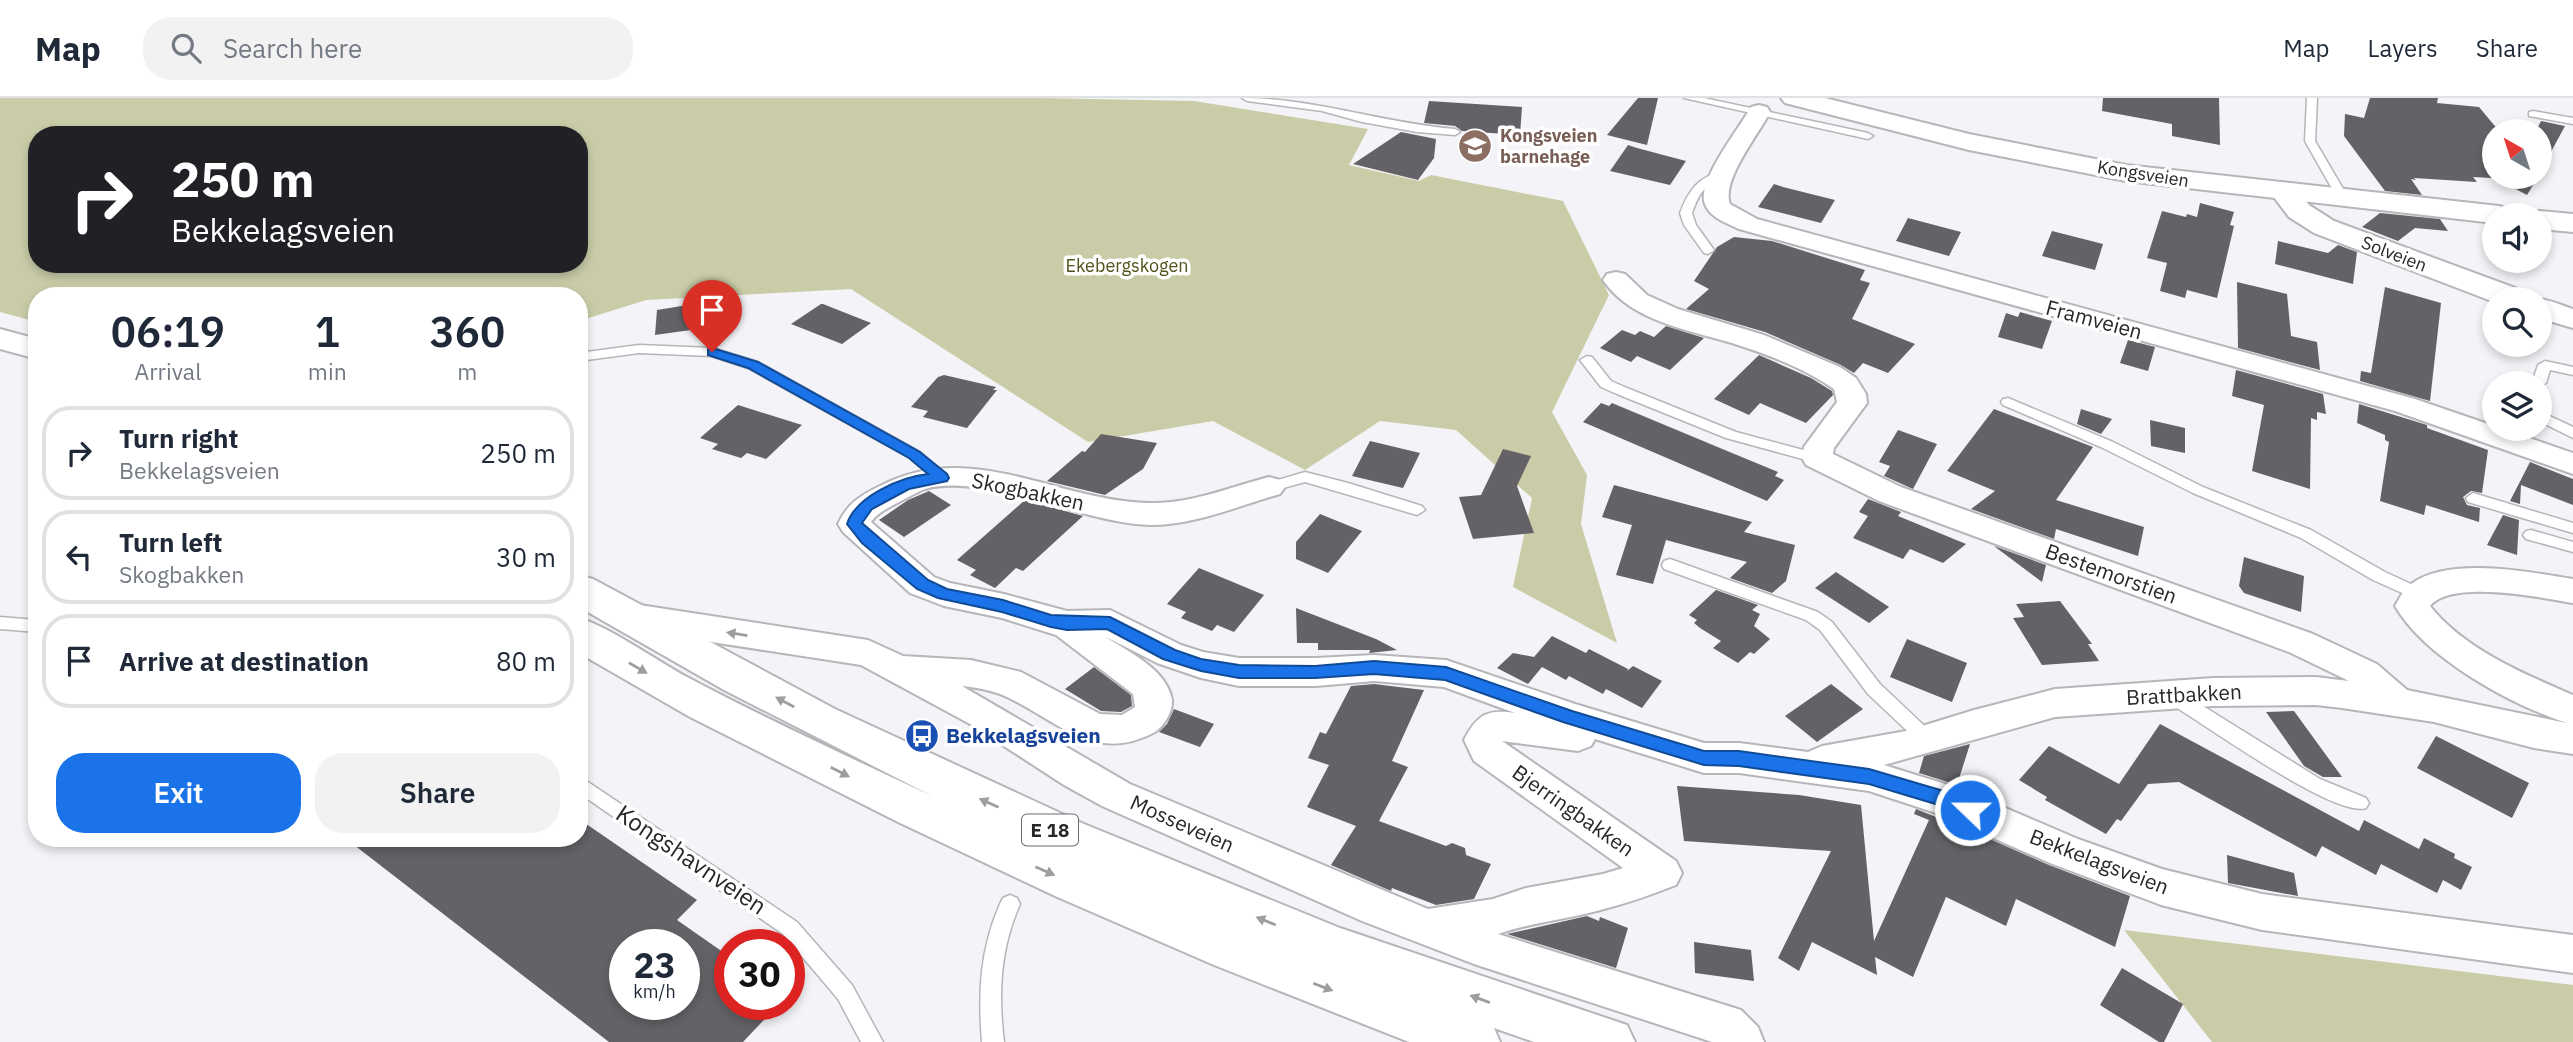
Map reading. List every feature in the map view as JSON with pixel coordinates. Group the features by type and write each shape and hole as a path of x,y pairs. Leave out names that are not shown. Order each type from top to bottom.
{"main road":[{"name":"Kongsveien","path":"1794,98 1937,135 2147,176 2482,213"},
{"name":"Solveien","path":"2284,192 2299,211 2324,227 2483,287"},
{"path":"2552,221 2573,223"},
{"path":"2552,312 2573,319"},
{"path":"0,339 28,347"},
{"name":"Mosseveien","path":"588,603 602,624 645,672 710,706 1045,871 1316,984 1474,1042"},
{"name":"Mosseveien","path":"602,624 1077,842 1320,942 1544,1022 1609,1042"}],"street":[{"name":"Framveien","path":"1759,112 1723,174 1716,194 1716,202 1722,210 1748,224 2405,405 2573,464"},
{"path":"1616,280 1632,297 1658,311 1787,354 1830,373 1846,384 1852,402 1819,447 1817,458"},
{"name":"Bestemorstien","path":"1817,458 1890,494 2301,643 2366,673 2386,687 2396,702"},
{"name":"Skogbakken","path":"942,478 983,481 1108,509 1152,514 1185,511 1269,487"},
{"name":"Bekkelagsveien","path":"942,478 919,480 904,486 867,506 857,516 854,524 922,584 953,596 1067,624 1110,623 1169,654 1201,665 1239,672 1315,672 1374,668 1446,674 1569,717 1704,758 1739,758 1869,776 1947,800 2064,850 2161,887 2214,902 2262,912 2573,954"},
{"path":"2573,591 2458,580 2426,587 2418,594 2412,606 2420,619 2461,651 2532,693 2573,711"},
{"name":"Mosseveien","path":"602,624 739,635 843,647 868,653 983,714 1077,774 1116,795 1331,889 1474,945 1734,1033"},
{"name":"Bekkelagsveien","path":"898,667 965,673 1006,681 1037,693 1095,730 1108,733 1130,729 1147,718 1154,709 1154,697 1143,684 1078,638 1067,624"},
{"name":"Brattbakken","path":"1800,767 1906,746 1926,738 2055,703 2213,692 2316,691 2434,708 2534,733 2573,739"},
{"name":"Bjerringbakken","path":"1430,926 1493,917 1526,906 1603,892 1662,873 1487,750 1483,740 1488,731 1499,725 1552,730 1641,753 1674,758 1704,758"}],"lane":[{"path":"1247,98 1323,108 1362,119 1417,129 1455,132"},
{"path":"1689,98 1868,136"},
{"path":"2312,98 2312,145 2343,199"},
{"path":"2533,114 2573,121"},
{"path":"1709,250 1690,225 1686,213 1696,187 1704,180 1723,174"},
{"name":"Skogbakken","path":"588,356 639,349 693,350 723,355 753,365 915,455 942,478"},
{"name":"Bestemorstien","path":"1587,360 1606,384 1622,391 1731,435 1817,458"},
{"path":"2543,371 2545,365 2573,370"},
{"path":"2008,402 2108,445 2198,490 2290,527 2379,576 2418,594"},
{"path":"2552,422 2573,433"},
{"name":"Skogbakken","path":"1269,487 1305,477 1343,486 1417,510"},
{"path":"2473,498 2573,528"},
{"path":"2531,535 2573,547"},
{"path":"1670,565 1812,616 1826,626 1874,689 1926,738"},
{"path":"0,623 28,625"},
{"path":"2173,696 2213,718 2311,783 2337,796 2360,803"},
{"name":"Kongshavnveien","path":"588,789 790,928 820,958 845,992 872,1042"},
{"path":"993,1042 988,1002 992,958 997,929 1010,904"}],"green space":[{"name":"Ekebergskogen","path":"0,98 1041,98 1194,101 1368,129 1349,165 1419,181 1431,175 1563,201 1609,295 1552,412 1587,475 1581,524 1617,643 1513,587 1532,498 1456,430 1380,421 1305,470 1213,421 1088,442 851,289 646,300 588,318 588,287 28,287 28,320 0,312"},
{"path":"2124,930 2573,985 2573,1042 2212,1042"}],"building":[{"path":"1638,98 1658,98 1647,145 1607,135"},
{"path":"2103,98 2219,98 2220,145 2172,136 2172,124 2102,111"},
{"path":"2370,98 2438,98 2437,103 2479,107 2489,119 2482,119 2482,177 2473,177 2477,182 2411,179 2422,195 2385,191 2344,136 2345,114 2364,118"},
{"path":"1429,101 1522,107 1520,135 1462,131 1455,126 1424,123"},
{"path":"2552,123 2565,126 2552,150"},
{"path":"1401,132 1436,139 1434,158 1418,180 1353,164"},
{"path":"1628,145 1686,161 1670,185 1610,171"},
{"path":"1774,184 1835,200 1821,223 1758,207"},
{"path":"2516,189 2531,189 2527,195"},
{"path":"2200,203 2234,212 2230,225 2234,226 2217,298 2187,290 2185,298 2160,291 2167,263 2147,258 2162,211 2197,217"},
{"path":"2380,213 2440,219 2448,231 2415,228 2398,241 2362,227"},
{"path":"1908,218 1961,232 1949,256 1896,241"},
{"path":"2052,231 2103,244 2095,270 2042,256"},
{"path":"1734,237 1772,241 1865,270 1860,280 1870,283 1852,319 1915,344 1888,373 1863,363 1854,373 1765,332 1686,309 1709,289 1694,281 1717,247"},
{"path":"2278,241 2328,253 2338,245 2357,252 2353,284 2275,264"},
{"path":"2237,282 2287,294 2291,336 2317,342 2320,370 2238,348"},
{"path":"2385,287 2441,303 2430,401 2360,381 2361,371 2371,373"},
{"path":"706,302 705,328 655,335 657,310"},
{"path":"821,304 871,323 842,344 791,324"},
{"path":"2020,312 2052,321 2042,349 1998,337 2006,313 2018,317"},
{"path":"1666,326 1704,338 1670,370 1637,356 1631,362 1600,348 1622,330 1635,335 1640,331 1654,337"},
{"path":"2128,340 2155,347 2148,371 2120,363"},
{"path":"1759,355 1811,378 1832,391 1833,395 1806,423 1760,403 1749,415 1714,399"},
{"path":"2236,370 2323,394 2326,414 2317,412 2317,420 2311,418 2310,489 2252,471 2264,405 2232,396"},
{"path":"944,375 996,387 993,390 997,390 967,428 923,417 928,411 911,407 938,377"},
{"path":"1601,403 1609,406 1612,403 1778,472 1775,476 1784,480 1767,501 1583,422"},
{"path":"2359,404 2427,425 2427,428 2488,450 2482,493 2471,491 2463,497 2467,505 2480,508 2479,522 2426,505 2424,515 2380,501 2389,442 2385,440 2385,435 2357,423"},
{"path":"738,405 802,425 766,459 747,453 741,458 712,449 718,444 700,438"},
{"path":"1994,409 2093,447 2056,500 2144,527 2138,556 2056,529 2054,539 1971,509 1995,491 1947,471"},
{"path":"2081,409 2112,419 2101,434 2077,424"},
{"path":"2150,420 2185,428 2185,453 2151,446"},
{"path":"1898,430 1937,444 1913,489 1884,476 1890,466 1879,462"},
{"path":"1101,434 1157,443 1143,469 1105,495 1047,481 1082,451 1085,452"},
{"path":"1370,441 1420,453 1403,488 1352,476"},
{"path":"1503,449 1531,456 1517,486 1534,533 1473,539 1459,497 1481,495"},
{"path":"2530,462 2573,479 2573,505 2521,485 2520,504 2510,501"},
{"path":"1614,485 1752,522 1744,532 1795,545 1786,581 1772,593 1730,578 1747,562 1666,540 1653,584 1616,575 1632,525 1602,517"},
{"path":"929,491 951,505 904,537 879,520 908,500"},
{"path":"1868,499 1901,512 1898,516 1966,544 1943,563 1910,549 1903,559 1853,538 1868,516 1859,512"},
{"path":"1025,500 1083,516 1023,571 1016,568 995,588 970,575 976,570 957,560"},
{"path":"1320,514 1362,531 1328,573 1296,559 1296,542"},
{"path":"2503,515 2519,520 2517,555 2487,545"},
{"path":"1994,546 2046,565 2042,582"},
{"path":"2244,557 2304,576 2301,612 2244,593 2239,586"},
{"path":"1199,568 1264,595 1234,632 1217,625 1212,631 1181,618 1186,612 1167,604"},
{"path":"1836,572 1889,607 1869,623 1815,588"},
{"path":"1716,590 1758,605 1752,610 1760,614 1754,626 1770,639 1754,654 1750,652 1738,663 1713,648 1721,641 1700,628 1694,623 1697,620 1689,615"},
{"path":"2060,601 2092,644 2088,644 2099,661 2042,665 2013,618 2024,617 2016,604"},
{"path":"1296,608 1397,650 1369,653 1370,650 1318,650 1318,643 1297,643"},
{"path":"1552,636 1586,653 1589,649 1628,669 1627,671 1633,666 1662,681 1642,708 1606,689 1603,694 1569,676 1566,680 1542,667 1528,684 1497,668 1513,653 1534,657"},
{"path":"1907,639 1967,663 1952,702 1890,677"},
{"path":"1094,667 1131,695 1132,706 1121,712 1101,711 1065,689"},
{"path":"1374,684 1424,690 1392,761 1408,767 1379,821 1446,846 1452,843 1465,848 1466,855 1491,864 1474,899 1436,905 1392,888 1391,891 1331,865 1356,826 1307,807 1329,765 1308,758 1320,732 1326,734 1351,686"},
{"path":"1831,684 1863,709 1817,742 1785,716"},
{"path":"1174,709 1214,724 1200,747 1159,732 1167,724"},
{"path":"2294,711 2342,777 2323,777 2304,766 2266,712"},
{"path":"2160,724 2359,831 2364,820 2419,849 2424,838 2455,854 2454,858 2472,867 2461,890 2443,880 2437,893 2381,864 2376,875 2322,846 2316,857 2179,782 2148,784 2121,821 2117,819 2106,834 2045,800 2047,797 2019,780 2049,746 2119,784"},
{"path":"2436,736 2529,783 2512,818 2417,768"},
{"path":"1970,744 1957,785 1919,773 1924,756"},
{"path":"1677,786 1799,795 1861,805 1874,941 1929,820 1914,814 1916,809 1966,829 1966,841 1974,832 2130,896 2115,947 2016,899 2006,926 1946,897 1913,977 1875,957 1877,975 1812,942 1799,971 1778,958 1831,851 1684,841"},
{"path":"588,825 697,900 677,920 690,929 609,929 609,1020 700,1020 700,936 714,946 714,1020 764,1020 743,1042 609,1042 357,847 588,847"},
{"path":"2227,855 2294,873 2298,896 2228,883"},
{"path":"1587,916 1599,921 1600,917 1628,928 1616,968 1507,934"},
{"path":"1694,942 1751,950 1754,981 1695,973"},
{"path":"2122,968 2183,1004 2164,1042 2159,1042 2100,1005"}],"place":[{"name":"Kongsveien barnehage","path":"1475,146"},
{"name":"Bekkelagsveien","path":"922,736"}],"route":[{"path":"712,352 753,365 915,455 942,478 919,480 904,486 867,506 857,516 854,524 922,584 944,594 1003,606 1067,624 1110,623 1169,654 1201,665 1239,672 1315,672 1374,668 1446,674 1569,717 1704,758 1739,758 1869,776 1947,800 1970,810"}]}
